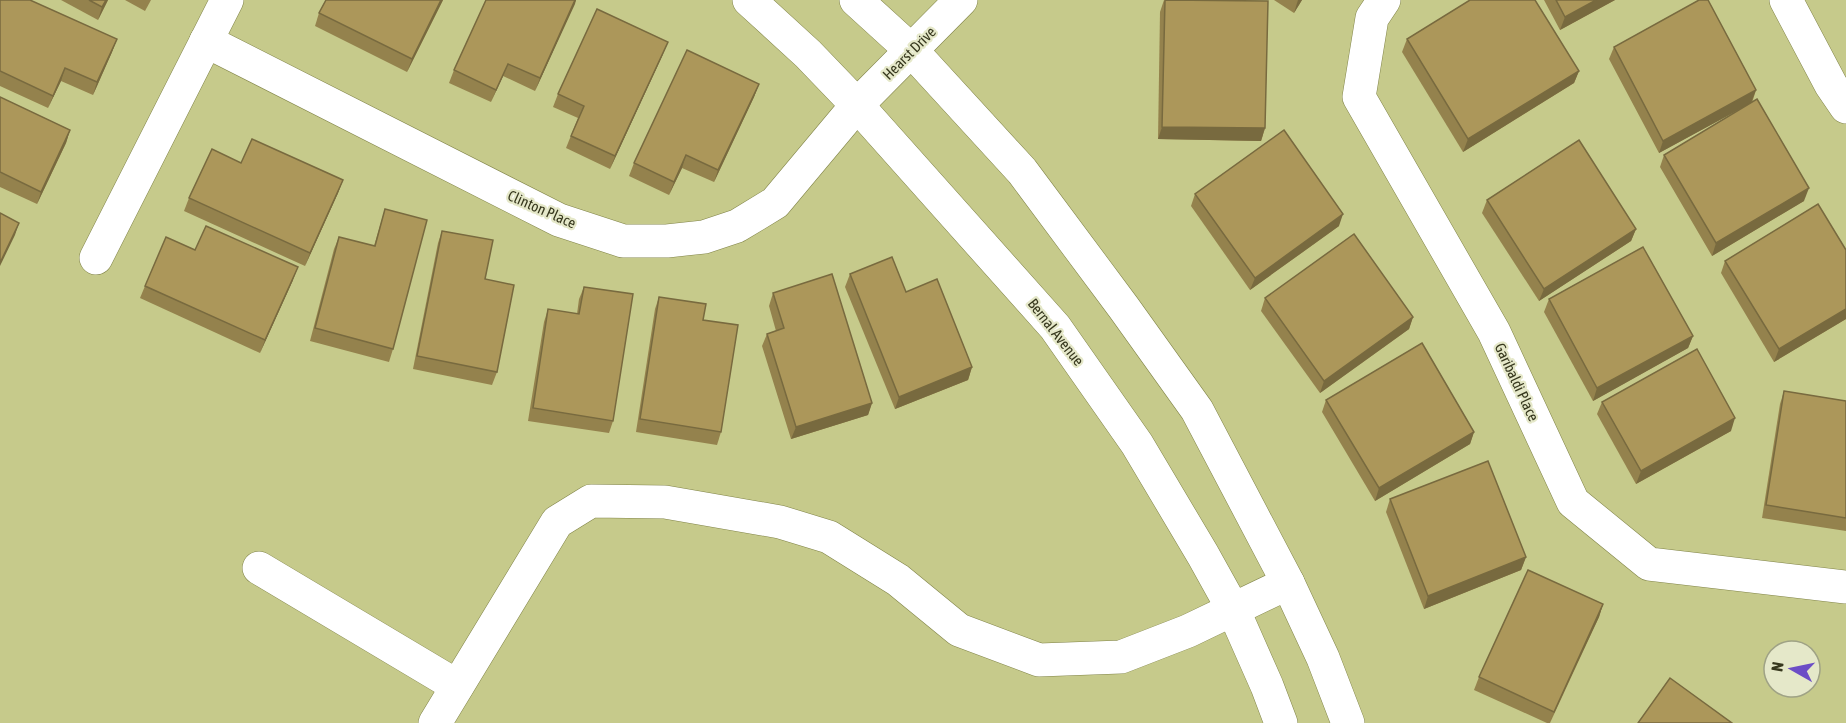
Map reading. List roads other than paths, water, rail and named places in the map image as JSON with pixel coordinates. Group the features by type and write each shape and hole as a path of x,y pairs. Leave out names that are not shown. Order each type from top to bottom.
{"street":[{"path":"96,258 227,0"},
{"name":"Bernal Avenue","path":"748,0 808,54 857,105 1055,327 1137,444 1233,609 1281,723"},
{"path":"856,0 912,51 1022,171 1197,410 1288,584 1323,658 1348,723"},
{"name":"Hearst Drive","path":"857,105 961,0"},
{"name":"Garibaldi Place","path":"1384,0 1372,18 1359,97 1494,332 1573,502 1649,564 1846,587"},
{"path":"1786,0 1831,86 1846,107"},
{"name":"Clinton Place","path":"206,41 559,220 623,241 667,241 704,237 736,226 775,203 857,105"},
{"path":"435,723 557,522 591,501 665,502 780,522 829,537 898,580 959,630 1039,660 1121,657 1188,631 1288,584"},
{"path":"259,568 457,687"}]}
